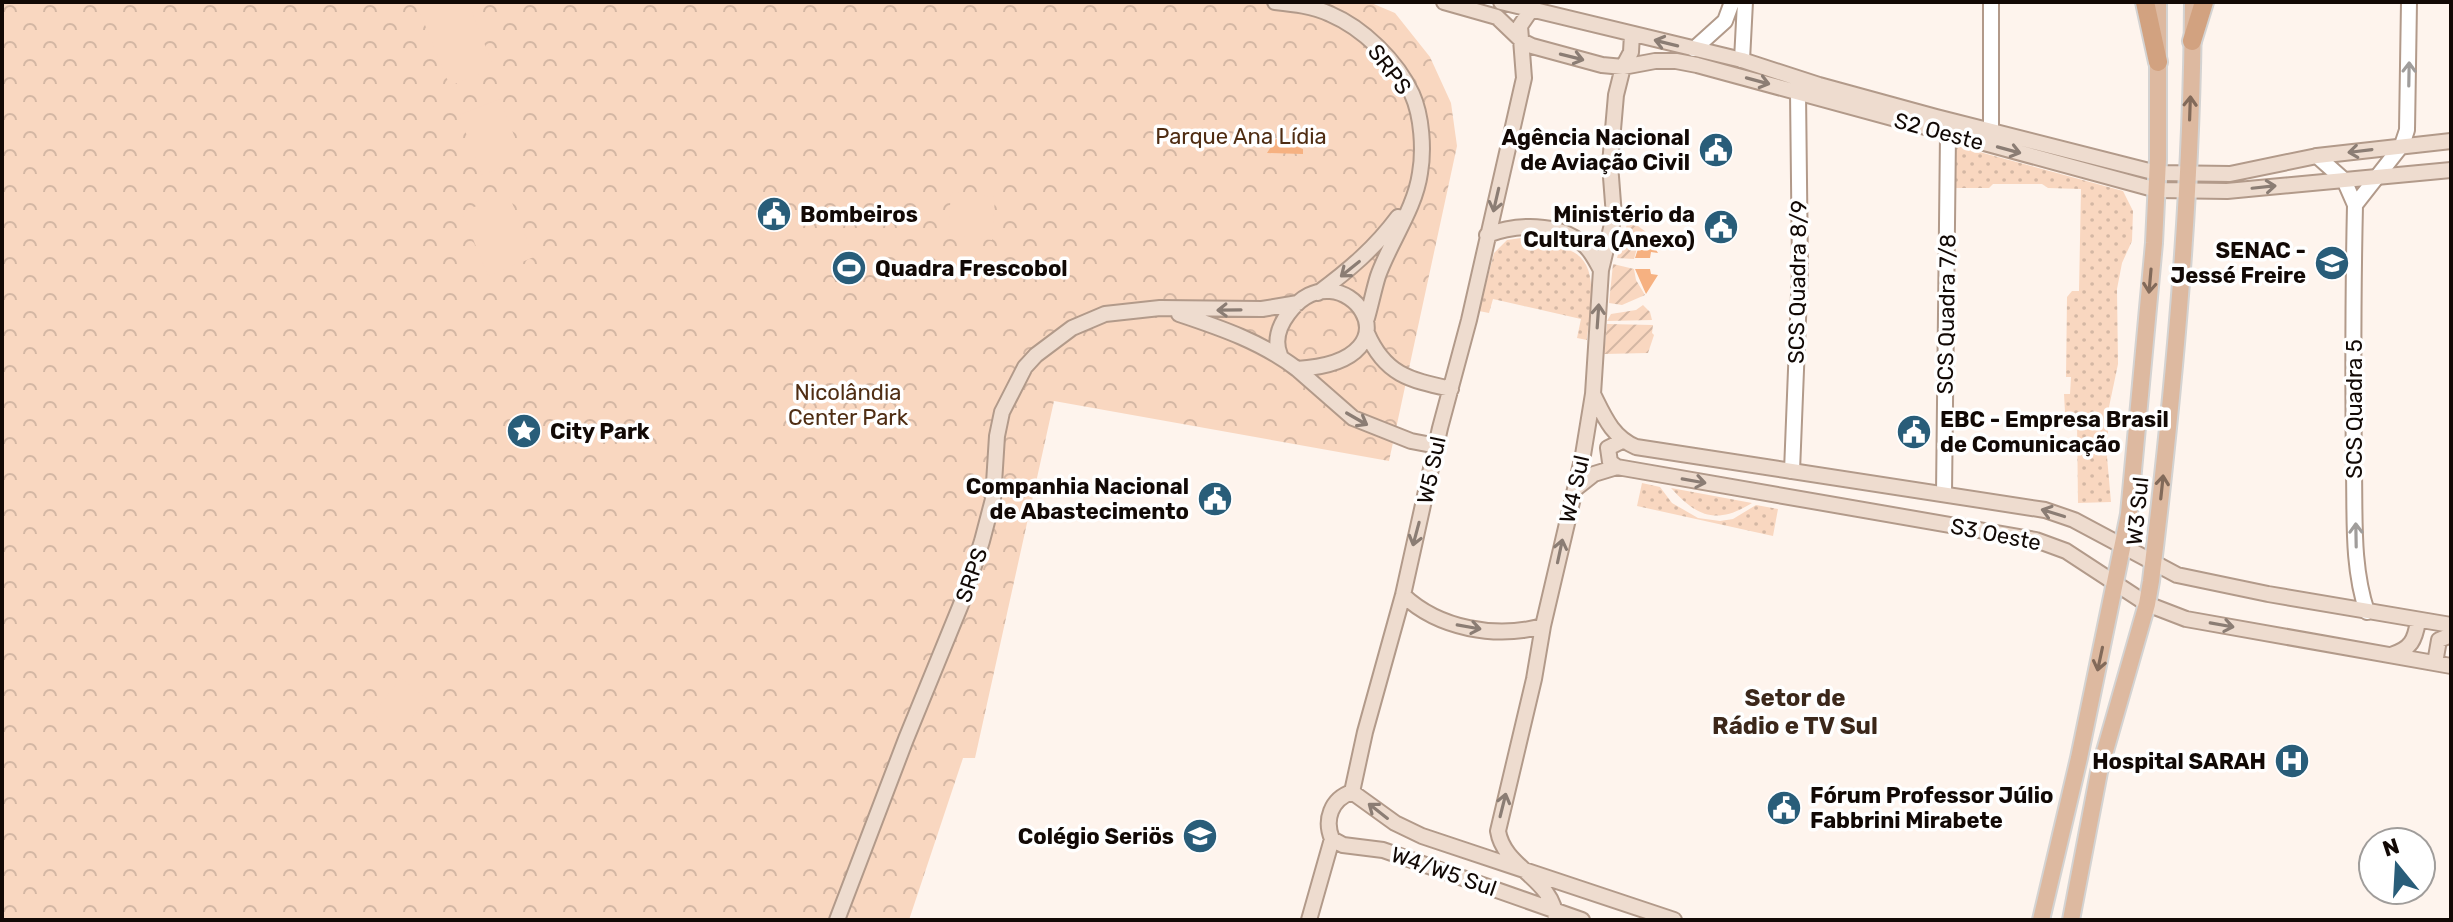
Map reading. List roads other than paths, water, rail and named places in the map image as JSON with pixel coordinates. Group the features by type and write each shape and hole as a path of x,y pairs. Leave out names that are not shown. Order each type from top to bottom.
{"highway":[{"path":"2145,2 2158,62"},
{"path":"2192,41 2204,2"}],"main road":[{"name":"SRPS","path":"1275,2 1329,13 1370,40 1396,69 1413,95 1419,118 1420,174 1413,198 1378,276 1367,325"},
{"name":"S2 Oeste","path":"1444,2 1497,17 1522,41 1543,50 1602,65 1623,67 1676,61 1948,134 2157,181 2227,191 2451,170"},
{"name":"S2 Oeste","path":"1501,2 1742,60 1819,85 1991,129 2157,181"},
{"name":"W3 Sul","path":"2041,920 2124,545 2141,402 2157,181 2158,2"},
{"name":"W3 Sul","path":"2071,920 2099,772 2147,604 2153,565 2178,325 2187,183 2193,2"},
{"name":"W5 Sul","path":"1309,920 1332,839 1328,816 1334,803 1344,794 1352,792 1365,732 1403,595 1524,78 1522,22 1531,10"},
{"name":"W4 Sul","path":"1556,915 1542,885 1502,847 1498,831 1534,679 1593,394 1601,270 1614,216 1610,164 1616,95 1623,67 1631,52 1632,34"},
{"path":"1708,68 1734,67 1742,60"},
{"name":"S2 Oeste","path":"2187,183 2317,156 2451,141"},
{"name":"SRPS","path":"1318,294 1358,263 1380,241 1413,198"},
{"path":"1487,235 1526,226 1570,235 1586,245 1601,270"},
{"path":"1437,446 1411,441 1353,418 1280,355 1277,347 1279,331 1298,303 1318,294 1341,293 1356,301 1381,358 1391,369 1410,378 1451,389"},
{"name":"SRPS","path":"837,920 979,552 993,499 997,436 1002,412 1013,386 1036,355 1072,328 1105,314 1160,308 1228,311 1298,303"},
{"name":"SRPS","path":"1160,308 1233,332 1280,355"},
{"path":"2147,318 2164,327 2178,325"},
{"path":"1297,369 1343,359 1356,351 1367,325"},
{"path":"1593,394 1606,421 1622,441 1608,448 1610,462 1617,467"},
{"name":"S3 Oeste","path":"1622,441 1636,447 2045,510 2074,520 2124,545 2153,565 2197,581 2451,625"},
{"path":"1575,489 1594,474 1617,467"},
{"name":"S3 Oeste","path":"1617,467 2036,540 2066,551 2147,604 2186,619 2451,666"},
{"path":"1403,595 1423,613 1454,624 1502,632 1521,632 1543,626"},
{"path":"2391,655 2410,646 2418,621"},
{"path":"2435,663 2439,640 2451,635"},
{"name":"W4/W5 Sul","path":"1352,792 1395,823 1422,836 1674,920"},
{"path":"2066,818 2074,817 2081,825 2083,864"},
{"path":"1413,860 1412,846 1422,836"},
{"name":"W4/W5 Sul","path":"1332,839 1343,845 1383,850 1556,915 1584,920"},
{"path":"1584,920 1593,894"}],"street":[{"path":"1694,49 1725,21 1732,2"},
{"path":"1742,60 1745,2"},
{"path":"1991,2 1991,129"},
{"path":"2355,205 2402,145 2407,130 2409,2"},
{"name":"SCS Quadra 8/9","path":"1792,471 1800,269 1798,92"},
{"name":"SCS Quadra 7/8","path":"1944,494 1948,134"},
{"name":"SCS Quadra 5","path":"2317,156 2344,180 2355,205 2356,561 2367,612"}],"place":[{"name":"Agência Nacional de Aviação Civil","path":"1716,150"},
{"name":"Bombeiros","path":"774,214"},
{"name":"Ministério da Cultura (Anexo)","path":"1721,227"},
{"name":"SENAC - Jessé Freire","path":"2332,263"},
{"name":"Quadra Frescobol","path":"849,268"},
{"name":"City Park","path":"524,431"},
{"name":"EBC - Empresa Brasil de Comunicação","path":"1914,432"},
{"name":"Companhia Nacional de Abastecimento","path":"1215,499"},
{"name":"Hospital SARAH","path":"2292,761"},
{"name":"Fórum Professor Júlio Fabbrini Mirabete","path":"1784,808"},
{"name":"Colégio Seriös","path":"1200,836"}],"district":[{"name":"Setor de Rádio e TV Sul","path":"1795,712"}],"park label":[{"name":"Parque Ana Lídia","path":"1241,136"},
{"name":"Nicolândia Center Park","path":"848,404"}]}
